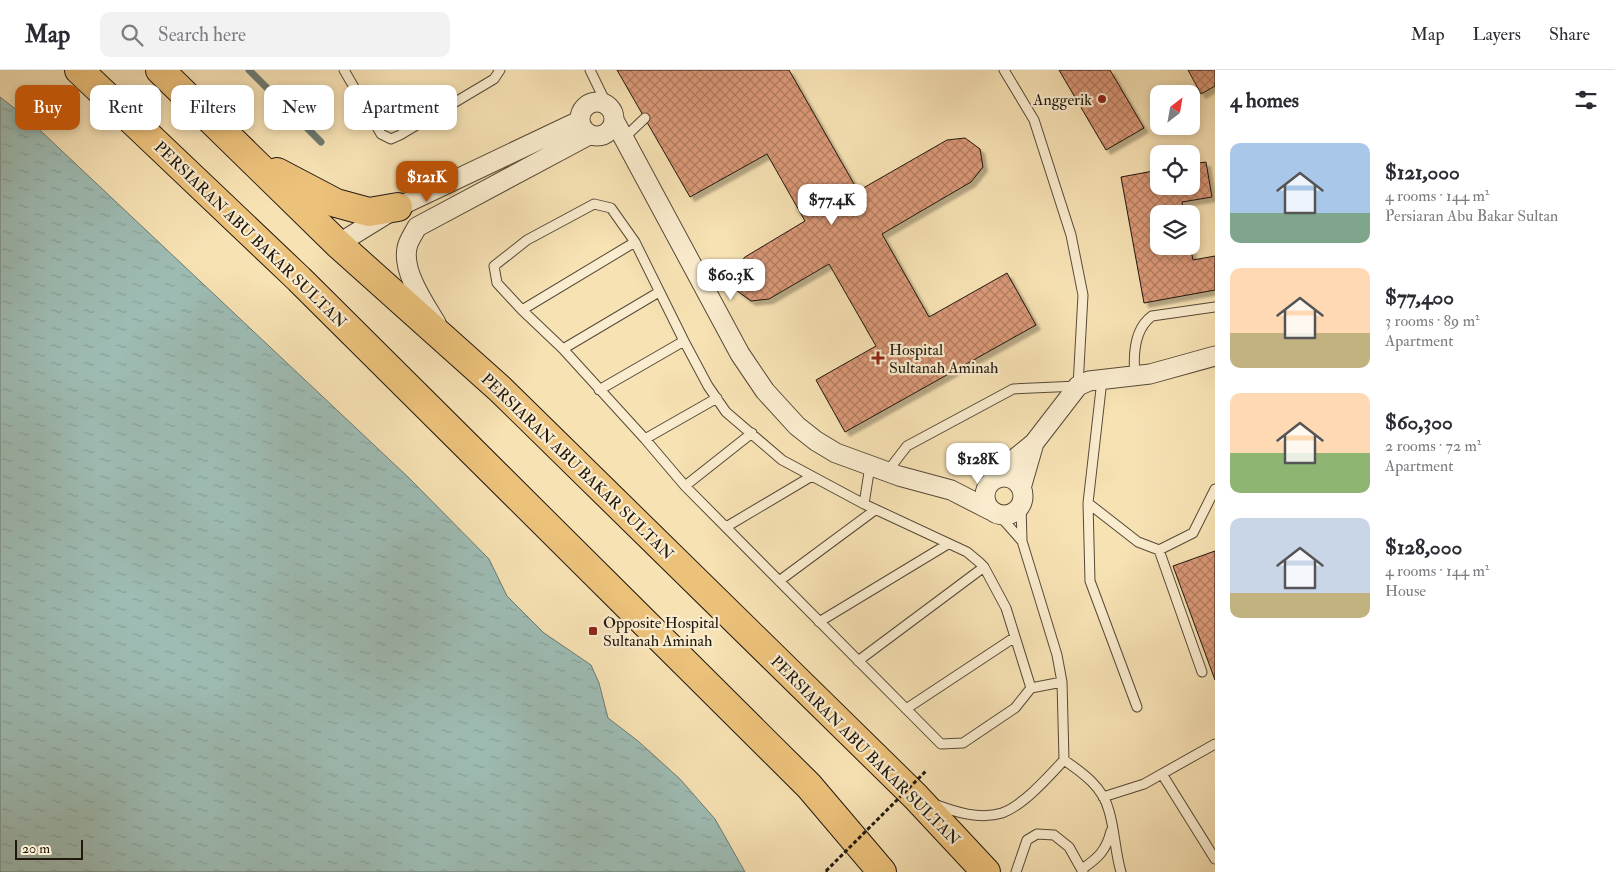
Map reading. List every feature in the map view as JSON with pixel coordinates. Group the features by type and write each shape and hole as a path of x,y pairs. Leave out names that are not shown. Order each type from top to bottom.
{"main road":[{"name":"PERSIARAN ABU BAKAR SULTAN","path":"80,70 299,279 802,779 882,872"},
{"name":"PERSIARAN ABU BAKAR SULTAN","path":"160,70 338,244 507,396 916,796 986,872"},
{"path":"242,150 289,180 336,203 369,212 398,207"}],"street":[{"path":"584,128 582,110 586,105 597,102 611,112 740,354 765,391 797,426 816,441 836,453 878,469 951,490 995,513 1012,514 1021,496 1034,443"},
{"path":"338,244 398,207 584,128 600,136 606,134 613,125 611,112"},
{"path":"447,342 422,299 407,268 407,248 417,227 584,128"},
{"path":"995,513 986,504 984,498 993,481 1012,461 1034,443 1078,386 1089,380 1150,374 1215,356"},
{"path":"951,490 1012,479 1021,496"}],"lane":[{"path":"344,70 381,134 391,139 400,136 494,79 500,70"},
{"path":"591,70 611,112"},
{"path":"864,504 878,469 907,446 1013,390 1078,386 1083,295 1071,235 1034,120 1004,70"},
{"path":"624,138 645,118"},
{"path":"1031,688 1006,608 984,567 967,552 875,510 782,460 726,412 684,341 635,242 611,208 594,204 527,240 494,266 497,283 563,349 645,439 684,486 940,744 963,743 1014,708 1031,688 1062,682"},
{"path":"522,310 635,242"},
{"path":"563,349 660,292"},
{"path":"1135,376 1134,363 1138,337 1145,321 1152,316 1215,307"},
{"path":"599,390 684,341"},
{"path":"1102,380 1088,503 1090,581 1137,707"},
{"path":"645,439 716,398"},
{"path":"684,486 752,433"},
{"path":"726,527 812,476"},
{"path":"1088,503 1138,542 1159,550 1193,533 1215,489"},
{"path":"916,796 956,812 980,816 1003,812 1021,801 1044,782 1064,760 1062,682 1057,655 1022,541 1021,496"},
{"path":"779,581 875,510"},
{"path":"995,513 1022,541"},
{"path":"819,622 948,544"},
{"path":"1159,550 1202,672"},
{"path":"858,661 984,567"},
{"path":"906,709 1015,637"},
{"path":"1103,797 1144,784 1215,744"},
{"path":"1064,760 1096,785 1103,797 1109,810 1121,872"},
{"path":"1162,774 1215,859"},
{"path":"1016,872 1027,840 1037,834 1054,835 1070,847 1083,871 1108,844 1112,826"}],"path":[{"path":"827,871 926,771"}],"water":[{"path":"0,97 15,109 15,130 40,130 409,478 489,559 507,596 544,633 591,665 599,683 608,718 638,741 680,779 715,819 745,872 0,872"}],"building":[{"path":"617,70 789,70 858,191 947,140 965,138 980,149 983,167 971,182 882,234 929,317 1007,273 1036,325 845,432 816,380 876,346 829,264 769,299 751,301 736,290 733,271 745,257 805,221 767,154 690,197"},
{"name":"Anggerik","path":"1059,70 1110,70 1144,128 1106,150"},
{"path":"1188,70 1215,70 1215,86 1201,94 1200,85 1196,85"},
{"path":"1206,162 1212,197 1182,202 1182,205 1150,205 1150,255 1192,255 1193,260 1215,256 1215,290 1144,303 1121,177 1150,172 1150,195 1200,195 1200,163"},
{"path":"1215,551 1215,680 1173,566"}],"waterway":[{"path":"249,70 321,142"}],"place":[{"name":"Anggerik","path":"1102,99"},
{"name":"Hospital Sultanah Aminah","path":"878,358"},
{"name":"Opposite Hospital Sultanah Aminah","path":"593,631"}]}
